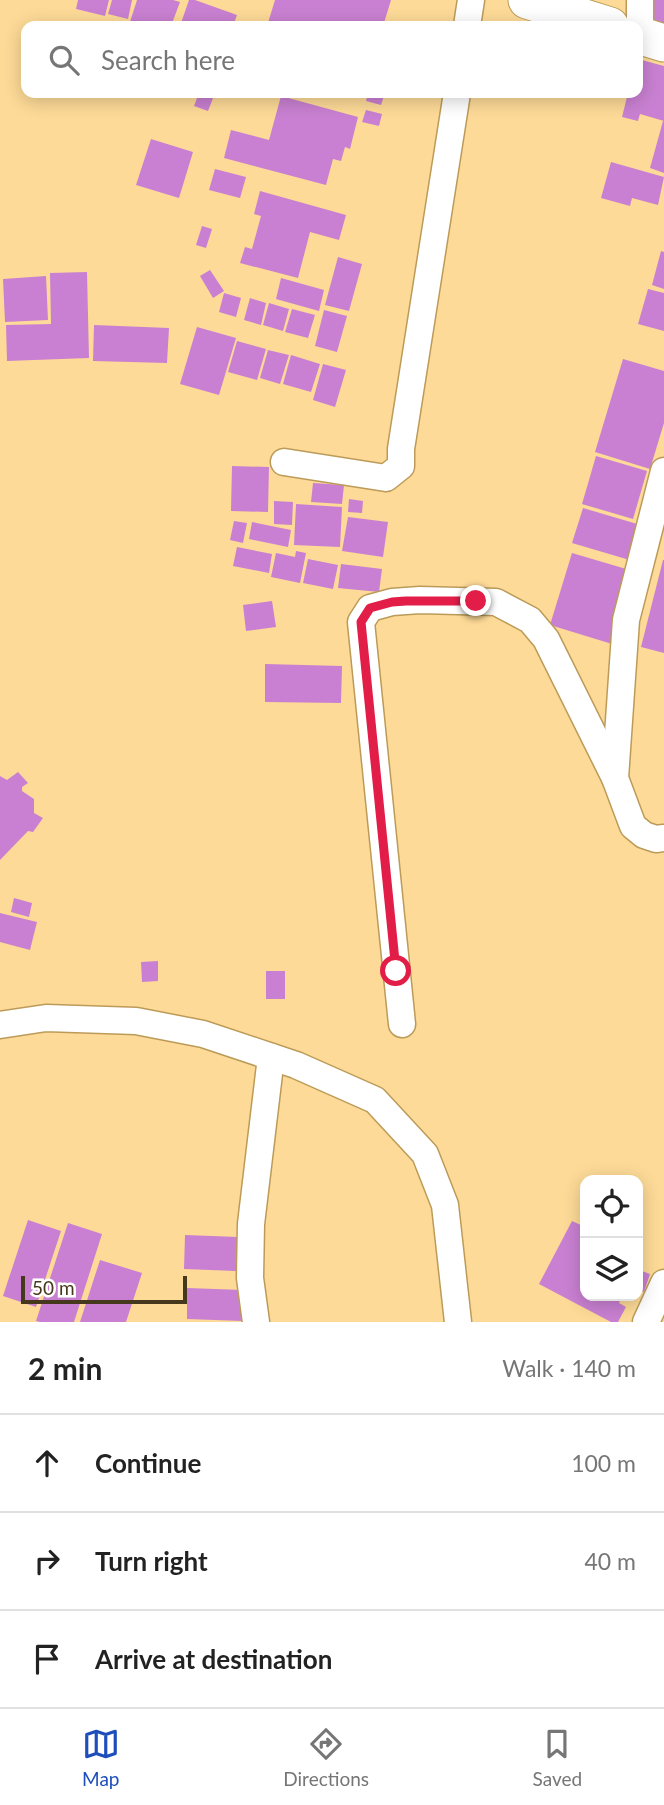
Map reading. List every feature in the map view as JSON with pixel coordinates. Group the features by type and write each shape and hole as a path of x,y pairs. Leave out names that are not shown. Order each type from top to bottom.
{"street":[{"path":"468,21 471,0"},
{"path":"527,0 594,21"},
{"path":"639,21 640,0"},
{"path":"284,462 386,478 401,466 401,449 456,98"},
{"path":"615,778 625,620 664,471"},
{"path":"402,1024 361,622 370,608 392,602 420,600 496,602 530,620 546,639 615,778 633,826 644,835 656,839 664,838"},
{"path":"0,1025 46,1018 135,1021 203,1034 296,1065 375,1100 425,1154 446,1205 458,1322"},
{"path":"256,1322 250,1278 251,1224 271,1057"},
{"path":"646,1322 664,1283"}],"building":[{"path":"78,0 109,0 105,16 76,9"},
{"path":"112,0 132,0 128,19 108,14"},
{"path":"137,0 180,2 173,21 130,21"},
{"path":"189,0 237,15 235,21 182,21"},
{"path":"275,0 391,0 385,21 269,21"},
{"path":"651,0 664,0 664,25 650,17"},
{"path":"643,60 664,66 664,121 640,114 638,121 622,117 627,98 643,98"},
{"path":"197,98 213,98 208,111 194,106"},
{"path":"280,98 358,117 350,149 345,147 341,161 333,159 326,185 224,158 231,130 269,140"},
{"path":"367,98 383,98 381,105 366,101"},
{"path":"366,110 382,114 379,126 362,122"},
{"path":"664,121 664,173 650,168"},
{"path":"151,139 193,152 179,198 136,185"},
{"path":"611,162 664,177 658,205 632,198 630,206 601,198"},
{"path":"215,169 246,177 240,198 209,190"},
{"path":"260,191 346,215 339,240 310,232 298,278 240,263 245,247 252,249 261,216 254,214"},
{"path":"202,226 212,229 206,248 196,245"},
{"path":"661,251 664,252 664,289 652,285"},
{"path":"338,257 362,264 349,311 325,305"},
{"path":"210,270 224,291 213,298 200,276"},
{"path":"87,272 89,358 7,361 6,325 51,324 50,273"},
{"path":"46,276 48,320 5,322 3,279"},
{"path":"281,278 324,290 319,311 276,299"},
{"path":"648,289 664,293 664,331 638,324"},
{"path":"224,293 241,298 236,317 219,312"},
{"path":"250,298 266,303 261,325 244,320"},
{"path":"269,303 289,309 283,331 263,325"},
{"path":"292,309 315,315 308,338 285,332"},
{"path":"324,310 347,316 337,352 315,346"},
{"path":"94,325 169,328 167,363 93,361"},
{"path":"197,327 236,338 219,395 180,384"},
{"path":"237,341 266,349 257,380 228,372"},
{"path":"268,350 289,355 280,384 260,378"},
{"path":"291,355 320,364 311,392 283,384"},
{"path":"623,359 664,371 664,423 650,469 595,452"},
{"path":"323,364 346,370 335,407 313,400"},
{"path":"596,456 647,471 633,519 582,504"},
{"path":"232,466 269,467 268,512 231,511"},
{"path":"313,483 344,485 342,504 311,502"},
{"path":"349,499 363,501 362,513 348,512"},
{"path":"274,501 293,502 292,525 274,524"},
{"path":"296,504 342,507 340,547 294,545"},
{"path":"583,508 644,526 633,561 572,543"},
{"path":"348,517 388,522 383,557 342,551"},
{"path":"234,521 247,523 243,543 230,540"},
{"path":"252,522 291,530 288,547 249,539"},
{"path":"237,547 272,554 269,573 233,566"},
{"path":"296,551 306,553 300,583 271,577 276,553 295,557"},
{"path":"572,553 633,571 612,644 550,625"},
{"path":"308,559 338,565 333,589 303,583"},
{"path":"664,560 664,653 641,647"},
{"path":"341,564 382,569 379,592 338,588"},
{"path":"272,601 276,627 246,631 243,605"},
{"path":"265,664 342,666 341,703 265,702"},
{"path":"18,772 28,783 22,787 22,791 34,799 34,813 43,818 33,832 28,831 0,860 0,776 7,780"},
{"path":"14,898 32,903 29,917 11,912"},
{"path":"0,913 37,922 30,950 0,942"},
{"path":"158,961 158,981 142,982 141,962"},
{"path":"266,971 285,971 285,999 266,999"},
{"path":"28,1220 61,1231 36,1307 3,1296"},
{"path":"572,1221 580,1225 580,1301 620,1301 626,1307 618,1322 611,1322 539,1284"},
{"path":"68,1223 102,1234 74,1322 36,1321"},
{"path":"185,1235 238,1237 236,1271 184,1269"},
{"path":"100,1260 142,1273 126,1322 80,1322"},
{"path":"643,1271 650,1274 643,1292"},
{"path":"187,1288 243,1290 243,1321 187,1319"}],"route":[{"path":"396,971 361,622 370,608 392,602 476,601"}]}
